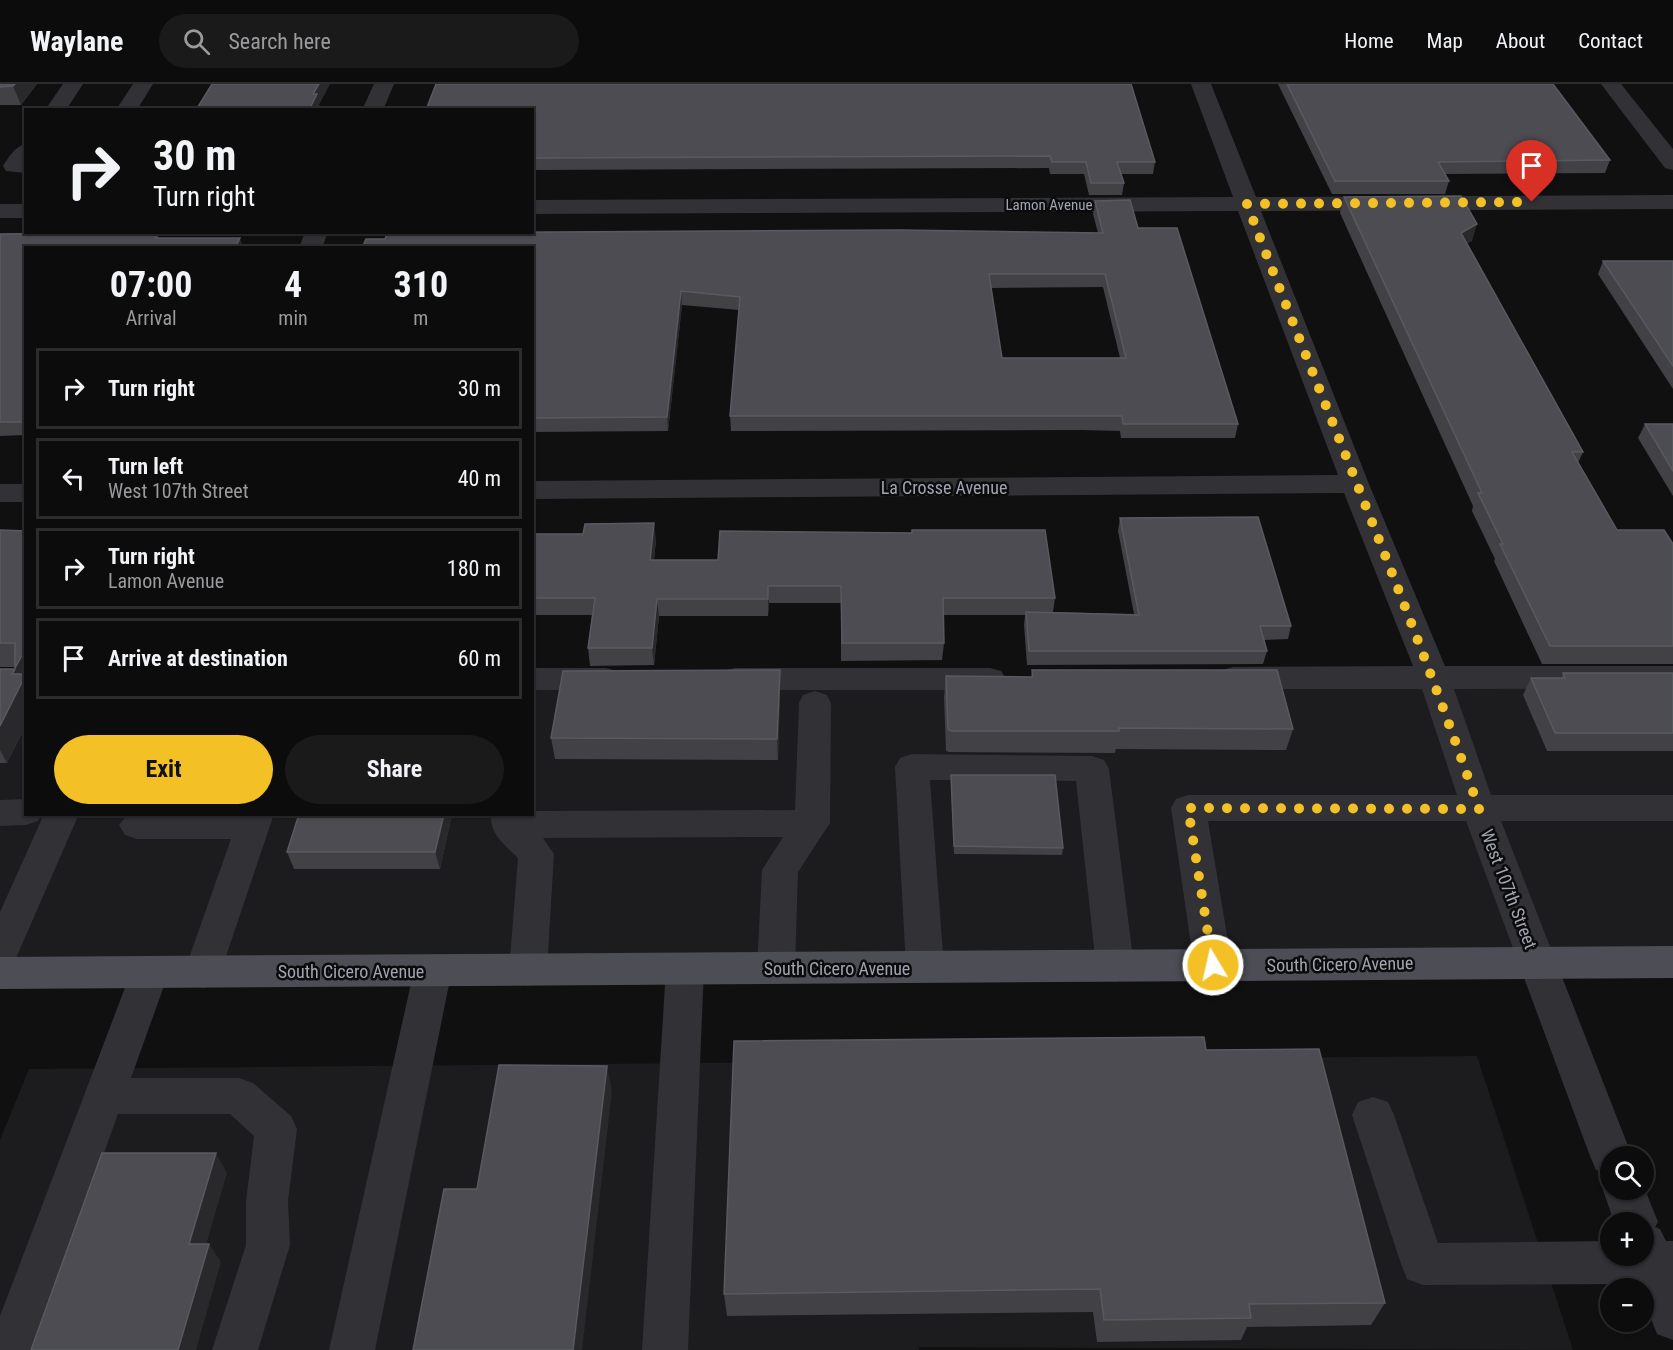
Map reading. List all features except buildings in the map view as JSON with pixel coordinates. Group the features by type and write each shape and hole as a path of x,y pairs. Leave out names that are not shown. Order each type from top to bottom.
{"main road":[{"name":"South Cicero Avenue","path":"0,973 1673,962"}],"street":[{"path":"56,108 73,84"},
{"path":"127,108 143,84"},
{"path":"373,108 384,84"},
{"name":"West 107th Street","path":"1201,84 1355,484 1434,678 1479,809 1607,1146"},
{"path":"1611,84 1673,163"},
{"path":"24,153 15,166 24,166"},
{"name":"Lamon Avenue","path":"534,207 1673,202"},
{"path":"0,211 24,211"},
{"name":"La Crosse Avenue","path":"534,490 1355,484"},
{"path":"0,493 24,493"},
{"path":"1209,678 1673,677"},
{"path":"710,679 1019,678"},
{"path":"534,679 639,679"},
{"path":"776,968 780,870 812,823 815,703"},
{"path":"925,968 912,766 1092,769 1115,966"},
{"path":"1213,965 1188,808 1673,808"},
{"path":"0,813 24,812"},
{"path":"0,954 61,816"},
{"path":"137,825 255,820 203,972"},
{"path":"508,820 812,823"},
{"path":"508,820 536,854 528,970"},
{"path":"665,1350 685,969"},
{"path":"352,1350 433,970"},
{"path":"10,1350 150,972"},
{"path":"104,1096 239,1096 276,1129 267,1201 268,1245 235,1350"},
{"path":"1373,1115 1423,1264 1656,1255 1673,1318"}],"shaded area":[{"path":"1673,677 1673,962 0,973 0,680 24,680 24,816 534,816 534,679"},
{"path":"1477,1056 1573,1350 919,1347 919,1350 0,1350 0,1140 29,1069"}],"route":[{"path":"1213,965 1188,808 1479,809 1434,678 1355,484 1247,204 1532,202"}]}
